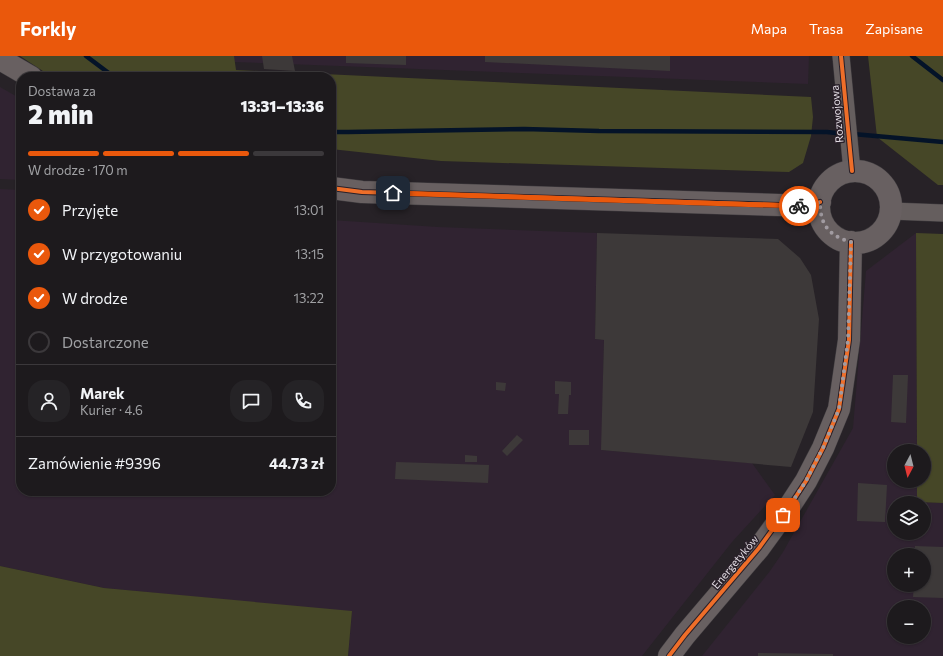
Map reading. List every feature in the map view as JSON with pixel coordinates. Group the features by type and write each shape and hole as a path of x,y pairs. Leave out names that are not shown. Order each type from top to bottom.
{"street":[{"name":"Rozwojowa","path":"841,56 852,171"},
{"path":"0,59 22,72"},
{"path":"852,171 863,171 873,175 888,190 891,201 891,211 888,222 882,231 873,238 862,242 851,242 840,239 830,233 824,224 820,213 820,202 823,190 830,181 840,174 852,171"},
{"path":"336,189 362,192 804,206 812,206 820,202"},
{"path":"891,211 943,213"},
{"name":"Energetyków","path":"669,656 685,634 759,548 806,481 823,448 839,409 848,340 851,242"}],"shaded area":[{"path":"234,56 809,56 808,84 234,62"},
{"path":"0,87 16,96 16,180 0,179"},
{"path":"0,189 16,190 16,496 336,496 336,220 438,227 597,233 595,339 604,340 602,450 752,463 775,495 732,542 642,656 348,656 352,612 104,588 0,566"},
{"path":"916,233 917,444 887,444 887,488 917,488 917,496 887,496 887,540 931,540 931,503 943,503 943,656 702,656 770,571 783,552 853,428 866,271"}],"green space":[{"path":"20,56 234,56 236,70 279,72 44,72"},
{"path":"868,56 943,56 943,185 938,185 877,137"},
{"path":"336,75 811,97 813,117 811,136 803,163 789,172 441,161 336,150"},
{"path":"916,233 943,234 943,503 931,503 931,496 917,496 917,488 931,488 931,444 917,444"},
{"path":"0,566 104,588 352,611 348,656 0,656"}],"building":[{"path":"262,56 292,56 295,71 264,69"},
{"path":"346,56 406,56 406,65 346,63"},
{"path":"485,56 670,56 670,71 485,62"},
{"path":"597,233 778,239 800,258 811,275 819,319 813,412 791,467 601,450 604,340 595,339"},
{"path":"893,375 908,375 906,423 891,422"},
{"path":"555,381 571,382 571,395 569,395 568,414 558,414 559,394 555,394"},
{"path":"496,382 506,383 505,391 496,390"},
{"path":"569,430 589,430 589,445 569,445"},
{"path":"517,435 523,440 507,456 502,451"},
{"path":"465,455 477,456 477,462 465,462"},
{"path":"396,462 489,465 488,483 395,479"},
{"path":"858,483 887,485 885,522 857,521"},
{"path":"915,546 943,547 943,598 913,597 913,592 931,592 931,548 915,548"},
{"path":"758,653 833,654 833,656 758,656"}],"waterway":[{"path":"86,56 107,72"},
{"path":"912,56 943,80"},
{"path":"336,132 524,129 599,131 827,132 845,134"},
{"path":"853,134 943,142"}],"cycle path":[{"path":"841,56 852,171"},
{"path":"336,189 362,192 812,206 820,202"},
{"path":"669,656 759,548 806,481 823,448 839,409 849,340 851,242"}],"way so far":[{"path":"783,515 806,481 823,448 839,409 848,340 851,242 840,239 830,233 824,224 820,213 820,202 812,206 799,206"}],"route":[{"path":"393,193 799,206"}]}
